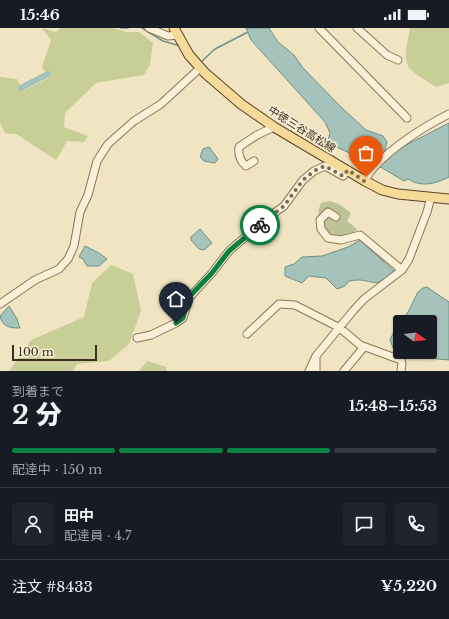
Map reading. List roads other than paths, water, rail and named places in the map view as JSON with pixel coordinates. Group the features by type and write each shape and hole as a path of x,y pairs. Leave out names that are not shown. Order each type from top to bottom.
{"main road":[{"name":"中徳三谷高松線","path":"176,32 189,56 200,68 241,104 274,127 348,170 364,181 394,193 449,199"}],"street":[{"path":"149,28 168,36 176,32"},
{"path":"319,28 407,118"},
{"path":"357,28 387,55 398,60"},
{"path":"0,304 35,280 59,269 68,259 74,246 80,212 88,195 97,161 108,144 134,121 161,104 200,68"},
{"path":"364,181 376,166 398,144 449,114"},
{"path":"254,161 246,166 242,163 238,154 239,147 250,138 274,127"},
{"path":"137,338 151,335 183,318 188,298 212,273 229,251 284,206 299,184 308,175 325,166 343,176 348,170"},
{"path":"309,371 316,356 364,299 402,270 412,252 431,197"},
{"path":"336,217 328,212 320,220 321,229 328,238 341,240 360,234 402,270"},
{"path":"247,334 279,304 295,305 340,328 364,347 400,360 402,364 402,371"},
{"path":"344,371 364,347"},
{"path":"316,356 316,371"}],"water":[{"path":"246,28 269,28 278,42 294,55 303,68 342,108 366,130 383,136 387,142 383,157 449,123 449,177 429,184 416,183 408,179 404,181 379,166 367,153 363,159 332,145 328,141 330,133 325,122 251,40"},
{"path":"209,147 218,159 215,163 204,161 200,157 203,149"},
{"path":"200,229 212,243 204,250 199,249 191,240 191,237"},
{"path":"360,240 394,271 387,278 377,283 363,280 349,281 345,286 337,289 326,278 309,276 302,283 285,276 285,267 294,264 302,257 322,256 348,247"},
{"path":"85,246 107,259 99,266 87,266 83,259 79,257"},
{"path":"427,287 449,302 449,360 437,359 437,315 406,315 418,292"},
{"path":"9,306 17,319 20,328 7,326 1,320 0,316"},
{"path":"393,333 393,348 390,340"}],"waterway":[{"path":"121,28 128,28"},
{"path":"142,28 163,41 180,46"},
{"path":"201,62 215,49 248,32"},
{"path":"192,51 197,58"},
{"path":"21,88 48,74"}]}
